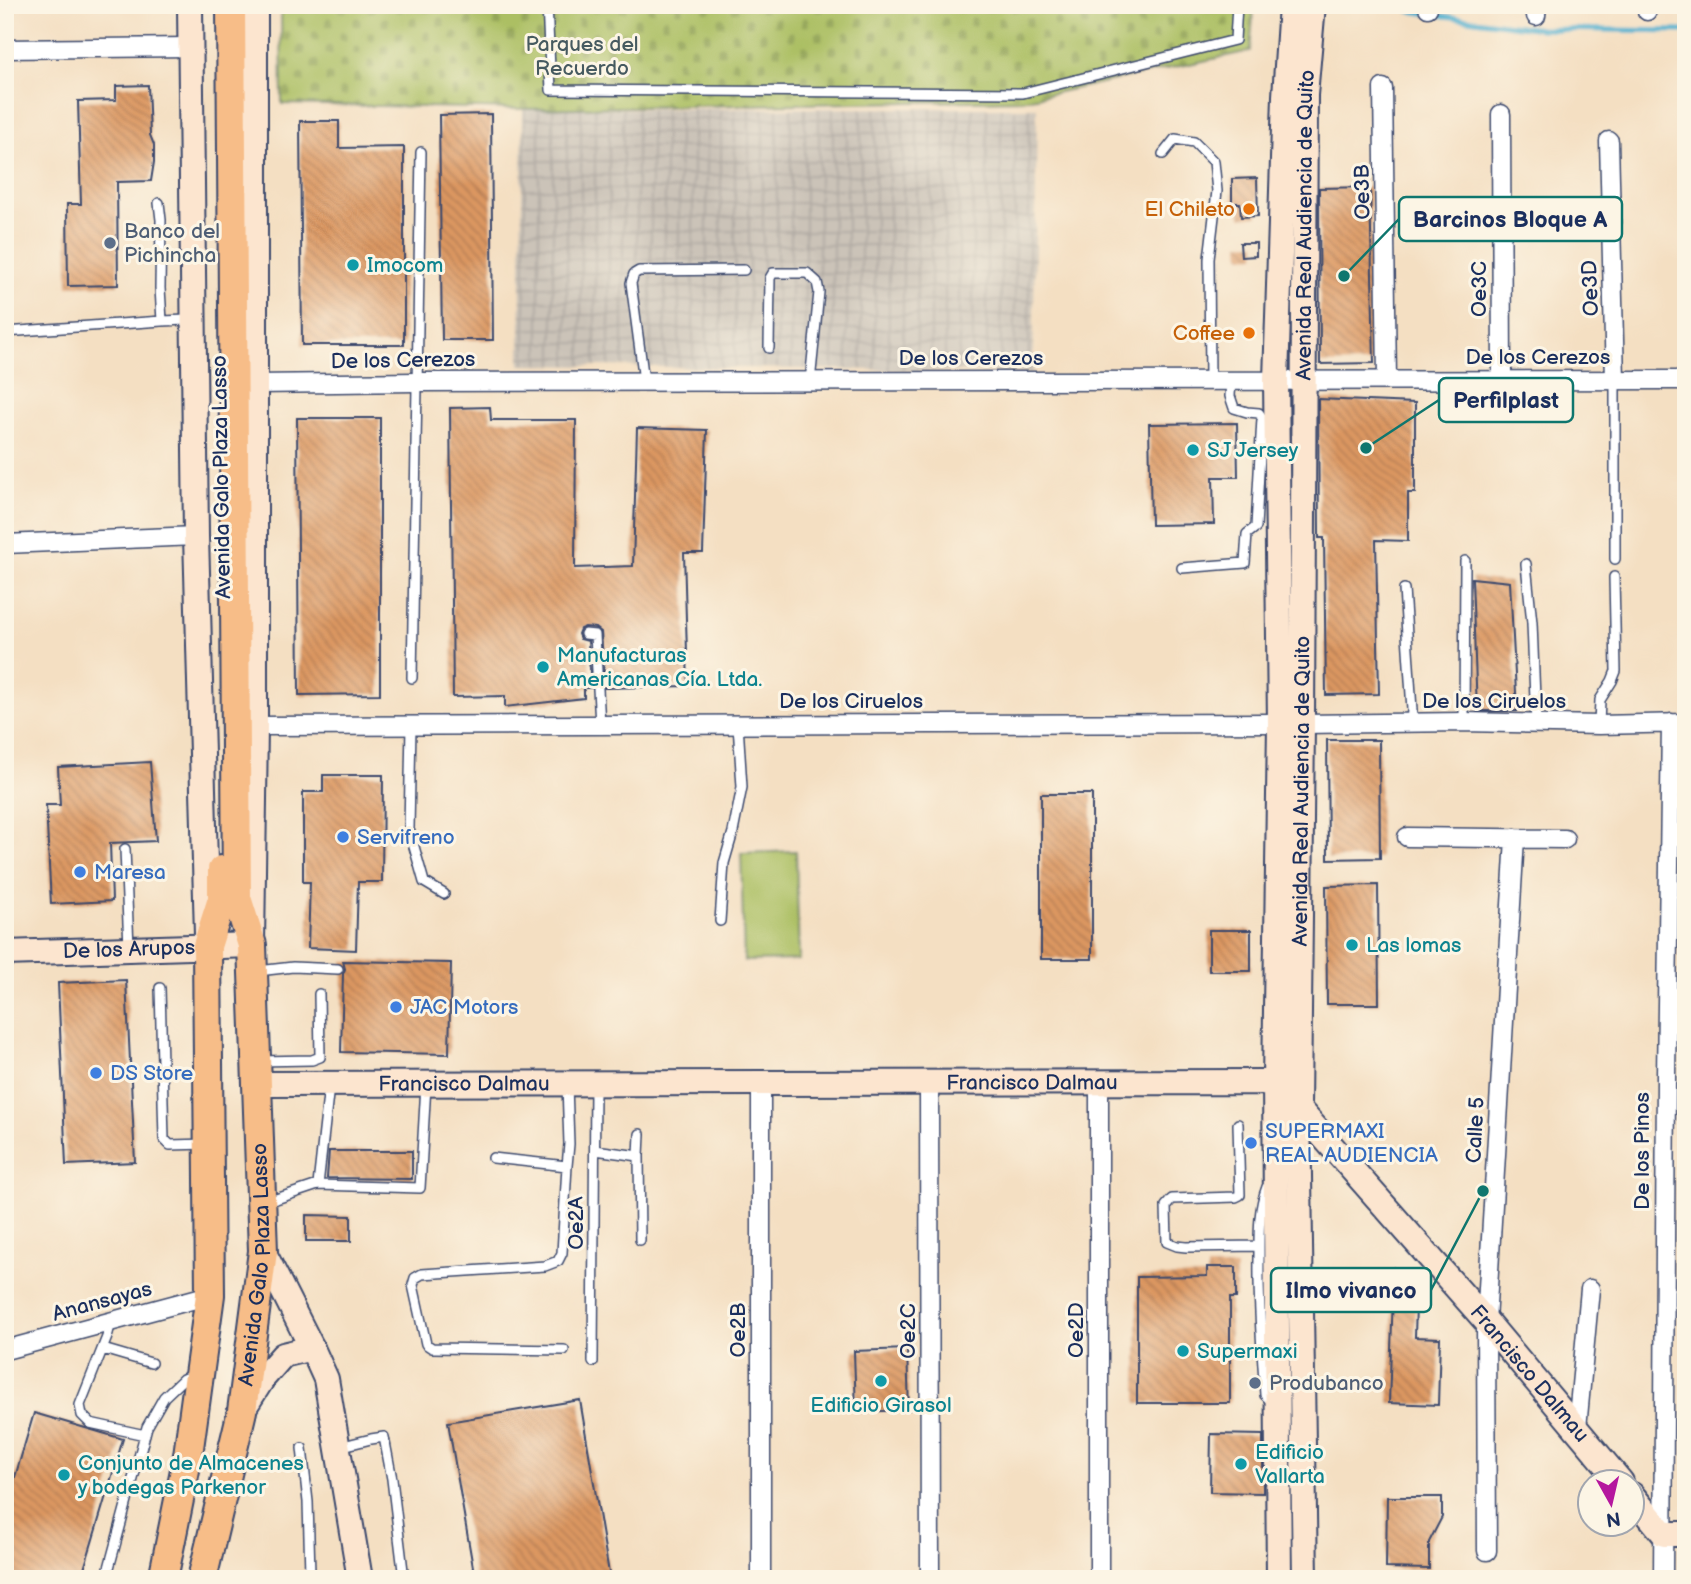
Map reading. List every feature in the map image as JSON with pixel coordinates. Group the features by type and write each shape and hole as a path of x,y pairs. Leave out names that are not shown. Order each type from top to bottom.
{"main road":[{"name":"Avenida Galo Plaza Lasso","path":"163,1579 188,1455 210,1295 207,946 196,536 190,5"},
{"name":"Avenida Galo Plaza Lasso","path":"207,946 222,899 223,634 214,5"},
{"name":"Avenida Galo Plaza Lasso","path":"231,5 237,898 252,958"},
{"name":"Avenida Galo Plaza Lasso","path":"202,1579 242,1411 263,1251 252,958 255,726 255,5"},
{"name":"Avenida Real Audiencia de Quito","path":"1291,5 1284,96 1276,380 1291,723 1306,1579"},
{"name":"Avenida Real Audiencia de Quito","path":"1279,1579 1278,1406 1268,1290 1276,1174 1275,1082 1303,381 1305,95 1313,5"},
{"name":"De los Arupos","path":"5,953 207,946 252,958"},
{"name":"Francisco Dalmau","path":"257,1072 330,1084 1275,1082 1486,1321 1610,1468"},
{"path":"263,1251 326,1379 360,1579"},
{"path":"242,1411 263,1378 283,1355 312,1348"},
{"path":"1646,1508 1675,1534"}],"street":[{"path":"5,49 190,47"},
{"name":"Oe3B","path":"1383,88 1387,380"},
{"name":"Oe3C","path":"1501,114 1502,381"},
{"name":"Oe3D","path":"1609,141 1615,380"},
{"name":"De los Cerezos","path":"256,384 1686,380"},
{"path":"5,544 196,536"},
{"name":"De los Ciruelos","path":"255,726 1679,723"},
{"name":"De los Pinos","path":"1663,1579 1675,1534 1665,1076 1679,723"},
{"path":"1407,837 1565,839"},
{"name":"Calle 5","path":"1487,1551 1486,1321 1515,838"},
{"name":"Oe2B","path":"761,1082 761,1579"},
{"name":"Oe2C","path":"929,1082 930,1579"},
{"name":"Oe2D","path":"1099,1082 1099,1579"},
{"path":"1577,1428 1590,1289"},
{"name":"Anansayas","path":"5,1350 210,1295"}],"lane":[{"path":"548,5 551,90 1023,93 1235,40 1237,5"},
{"path":"1163,154 1175,139 1194,142 1214,162 1217,191 1209,259 1210,380"},
{"path":"412,678 421,152"},
{"path":"159,203 162,321"},
{"path":"644,381 631,283 635,274 639,271 744,270"},
{"path":"769,348 770,283 773,273 807,273 817,282 819,292 810,382"},
{"path":"5,332 162,321 193,322"},
{"path":"1182,568 1245,563 1247,534 1255,527 1262,418 1259,413 1234,408 1230,396 1231,380"},
{"name":"Oe3D","path":"1615,380 1615,559"},
{"path":"1464,722 1465,561"},
{"path":"1526,564 1532,623 1536,724"},
{"path":"1599,724 1600,699 1616,671 1614,577"},
{"path":"1404,589 1411,723"},
{"path":"585,634 595,635 600,725"},
{"path":"720,921 724,863 742,787 738,724"},
{"path":"411,726 409,829 424,882 444,894"},
{"path":"125,849 129,949"},
{"path":"252,958 293,967 338,969"},
{"path":"160,988 164,1139 170,1144 208,1144"},
{"path":"257,1072 320,1057 319,994"},
{"path":"564,1350 432,1348 426,1344 413,1285 415,1278 422,1274 545,1266 558,1261 562,1253 569,1144 566,1083"},
{"name":"Oe2A","path":"593,1362 595,1083"},
{"path":"318,1185 330,1084"},
{"path":"261,1203 318,1185 420,1188 426,1084"},
{"path":"1238,1124 1240,1195 1172,1199 1166,1206 1167,1242 1186,1247 1259,1246"},
{"path":"640,1134 640,1240"},
{"path":"595,1150 639,1156"},
{"path":"493,1158 567,1166"},
{"path":"1268,1290 1259,1246 1262,1200 1267,1186 1276,1174"},
{"path":"111,1322 80,1405 82,1415 90,1423 145,1435"},
{"path":"103,1349 151,1363"},
{"path":"106,1579 147,1427 164,1397 183,1379 200,1371"},
{"path":"338,1448 384,1437 404,1579"},
{"path":"302,1448 312,1579"}],"shaded area":[{"path":"1037,108 1033,372 520,365 523,109"}],"green space":[{"name":"Parques del Recuerdo","path":"281,5 1254,5 1250,51 1022,100 523,109 282,104"},
{"path":"796,851 799,960 744,961 741,853"}],"building":[{"path":"148,85 154,162 151,181 117,182 118,285 68,286 67,204 81,204 78,101 116,100 116,86"},
{"path":"491,114 493,340 442,340 439,115"},
{"path":"300,121 339,121 339,148 404,147 404,345 302,345"},
{"path":"1257,178 1258,216 1241,217 1240,203 1232,203 1232,179"},
{"path":"1370,187 1374,363 1320,364 1319,188"},
{"path":"1240,243 1256,243 1256,256 1241,257"},
{"path":"1318,399 1415,403 1415,493 1408,493 1408,541 1376,540 1379,694 1326,695 1324,538 1319,538"},
{"path":"490,407 491,420 576,420 575,568 633,566 637,428 707,430 703,553 684,553 688,686 605,688 601,632 596,628 585,627 580,629 578,634 580,639 588,641 591,688 584,688 584,698 505,707 505,696 453,697 450,408"},
{"path":"297,418 380,418 380,694 299,695"},
{"name":"SJ Jersey","path":"1237,423 1238,477 1213,477 1214,524 1151,525 1149,424"},
{"path":"1472,578 1510,582 1517,711 1477,711"},
{"path":"1327,740 1379,740 1380,858 1328,859"},
{"name":"Maresa","path":"150,762 156,841 110,843 112,901 51,904 46,805 60,805 58,767"},
{"name":"Servifreno","path":"323,775 383,775 382,882 358,882 356,950 308,948 310,882 303,882 303,792 323,792"},
{"path":"1041,794 1092,794 1092,959 1041,959"},
{"name":"Las lomas","path":"1378,885 1379,1004 1327,1004 1326,886"},
{"path":"1209,930 1251,930 1251,971 1209,971"},
{"name":"JAC Motors","path":"343,961 451,963 449,1054 341,1052 345,969"},
{"name":"DS Store","path":"126,980 135,1162 66,1165 58,983"},
{"path":"329,1151 412,1151 412,1179 327,1178"},
{"path":"306,1215 351,1216 351,1241 306,1241"},
{"name":"Supermaxi","path":"1207,1267 1236,1267 1236,1298 1230,1298 1230,1403 1137,1403 1137,1277 1207,1276"},
{"path":"1394,1269 1416,1303 1415,1337 1440,1338 1438,1405 1389,1403"},
{"name":"Edificio Girasol","path":"907,1349 909,1410 856,1412 854,1351"},
{"path":"580,1400 610,1579 475,1579 448,1422"},
{"name":"Conjunto de Almacenes y bodegas Parkenor","path":"34,1413 123,1439 81,1579 5,1579 5,1511"},
{"name":"Edificio Vallarta","path":"1211,1434 1263,1435 1263,1493 1210,1492"},
{"path":"1387,1497 1442,1497 1442,1517 1429,1542 1429,1569 1386,1568"}],"waterway":[{"path":"1409,11 1541,29 1686,31"}],"place":[{"name":"El Chileto","path":"1249,209"},
{"name":"Banco del Pichincha","path":"110,243"},
{"name":"Imocom","path":"353,265"},
{"name":"Barcinos Bloque A","path":"1344,276"},
{"name":"Coffee","path":"1249,333"},
{"name":"Perfilplast","path":"1366,448"},
{"name":"SJ Jersey","path":"1193,450"},
{"name":"Manufacturas Americanas Cía. Ltda.","path":"543,667"},
{"name":"Servifreno","path":"343,837"},
{"name":"Maresa","path":"80,872"},
{"name":"Las lomas","path":"1352,945"},
{"name":"JAC Motors","path":"396,1007"},
{"name":"DS Store","path":"96,1073"},
{"name":"SUPERMAXI REAL AUDIENCIA","path":"1251,1143"},
{"name":"Ilmo vivanco","path":"1483,1191"},
{"name":"Supermaxi","path":"1183,1351"},
{"name":"Edificio Girasol","path":"881,1381"},
{"name":"Produbanco","path":"1255,1383"},
{"name":"Edificio Vallarta","path":"1241,1464"},
{"name":"Conjunto de Almacenes y bodegas Parkenor","path":"64,1475"}]}
